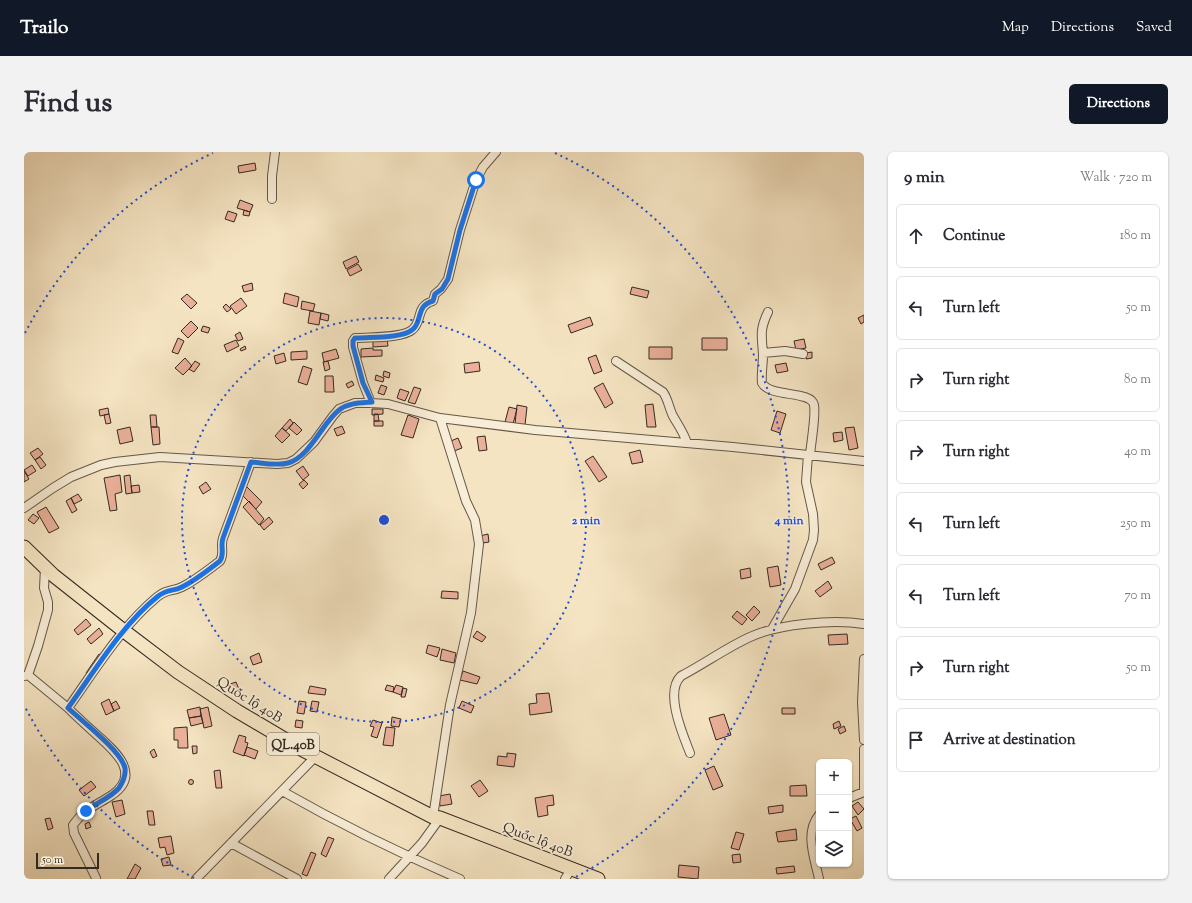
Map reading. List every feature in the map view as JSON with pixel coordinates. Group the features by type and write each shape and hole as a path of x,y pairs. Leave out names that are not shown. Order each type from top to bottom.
{"highway":[{"name":"Quốc lộ 40B","path":"24,547 53,575 124,631 178,672 237,711 316,756 436,817 568,874 598,879"}],"street":[{"path":"272,199 272,176 275,152"},
{"path":"372,402 363,383 353,341 355,338 401,334 412,330 415,326 420,310 428,302 433,301 435,294 442,289 448,279 460,230 476,180 483,167 496,152"},
{"path":"768,312 761,330 763,353 762,383 764,386 777,392 810,398 814,411 806,482 813,514 814,530 795,589 772,629"},
{"path":"763,353 785,351 803,354"},
{"path":"616,361 664,392 667,396 673,415 682,430 687,443"},
{"path":"24,508 71,477 101,465 115,462 160,457 277,464 288,463 296,459 314,442 332,416 339,409 355,403 372,402 388,404 440,418 535,430 687,443 864,461"},
{"path":"389,879 422,843 436,817 450,705 471,613 479,544 475,520 466,501 440,418"},
{"path":"68,708 124,631 157,597 167,590 180,588 192,581 220,561 223,557 223,538 251,462"},
{"path":"45,568 44,588 48,602 48,610 38,646 26,675 68,708 114,750 121,759 125,768 125,778 116,791 86,811 73,825 74,832 96,878"},
{"path":"690,753 680,727 675,706 674,691 681,676 750,637 772,629 802,624 864,624"},
{"path":"864,659 862,702 864,740"},
{"path":"852,797 864,792 864,749"},
{"path":"196,879 316,756"},
{"path":"282,791 319,812 460,879"},
{"path":"816,820 811,840 819,879"},
{"path":"231,843 294,878"}],"building":[{"path":"255,163 256,170 239,173 238,166"},
{"path":"240,200 253,205 250,212 237,208"},
{"path":"244,210 250,212 249,216 243,215"},
{"path":"228,211 237,214 234,222 225,219"},
{"path":"356,256 359,262 346,269 343,262"},
{"path":"358,264 362,270 350,276 347,270"},
{"path":"252,283 253,290 244,292 242,286"},
{"path":"632,287 649,291 647,298 630,294"},
{"path":"285,293 299,297 297,307 283,303"},
{"path":"187,294 197,303 191,309 181,299"},
{"path":"241,298 247,306 236,314 230,306"},
{"path":"302,301 315,304 313,311 301,309"},
{"path":"226,304 231,309 227,312 223,307"},
{"path":"310,311 321,313 319,325 308,323"},
{"path":"321,313 329,315 328,321 320,319"},
{"path":"864,315 864,322 861,324 858,318"},
{"path":"590,317 593,325 571,333 568,325"},
{"path":"191,321 198,328 188,338 181,331"},
{"path":"203,326 210,328 208,333 201,331"},
{"path":"240,332 243,339 238,341 235,335"},
{"path":"178,338 184,341 178,354 172,352"},
{"path":"387,338 388,346 373,347 373,339"},
{"path":"702,338 727,338 727,350 702,350"},
{"path":"804,339 806,348 796,350 794,341"},
{"path":"236,340 239,346 227,352 224,345"},
{"path":"245,346 246,349 241,351 240,349"},
{"path":"649,347 672,347 672,359 649,359"},
{"path":"373,348 373,350 382,350 382,356 361,357 361,349"},
{"path":"336,349 339,358 324,362 322,353"},
{"path":"307,351 307,359 291,360 291,352"},
{"path":"812,352 812,358 806,359 806,353"},
{"path":"284,353 286,361 276,364 274,356"},
{"path":"596,355 602,371 594,374 588,358"},
{"path":"185,358 192,366 183,375 175,368"},
{"path":"195,361 200,364 194,372 189,369"},
{"path":"328,361 330,369 325,371 323,362"},
{"path":"479,362 480,371 465,373 464,364"},
{"path":"786,363 788,371 777,373 775,365"},
{"path":"303,366 312,369 307,385 298,382"},
{"path":"384,371 390,373 389,378 383,376"},
{"path":"376,375 384,378 383,382 375,380"},
{"path":"325,376 333,376 334,392 325,392"},
{"path":"352,381 354,385 348,388 346,384"},
{"path":"603,383 613,403 605,408 594,388"},
{"path":"381,385 387,387 384,395 378,393"},
{"path":"414,387 421,389 415,404 408,402"},
{"path":"400,389 409,392 405,401 397,398"},
{"path":"653,404 656,427 647,427 645,405"},
{"path":"517,405 527,407 525,425 515,424"},
{"path":"509,407 517,409 513,424 505,422"},
{"path":"108,408 109,414 100,416 99,410"},
{"path":"372,409 383,409 383,414 372,415"},
{"path":"777,411 786,414 780,433 771,430"},
{"path":"109,414 111,423 106,424 104,415"},
{"path":"374,414 378,414 379,421 374,421"},
{"path":"150,415 156,415 157,427 151,427"},
{"path":"408,415 419,419 413,438 401,435"},
{"path":"290,419 293,423 286,431 282,428"},
{"path":"374,421 383,421 383,426 374,426"},
{"path":"294,422 302,430 297,435 289,428"},
{"path":"342,426 345,433 337,436 334,429"},
{"path":"130,427 133,441 120,444 117,430"},
{"path":"151,427 159,427 160,444 153,445"},
{"path":"854,427 858,448 849,450 845,428"},
{"path":"282,428 290,435 282,443 275,436"},
{"path":"842,432 843,440 834,442 833,433"},
{"path":"485,436 487,450 479,451 477,437"},
{"path":"458,438 462,448 454,451 451,441"},
{"path":"38,448 43,454 35,460 30,453"},
{"path":"640,450 643,462 632,464 629,453"},
{"path":"593,456 607,477 599,482 585,461"},
{"path":"40,457 46,465 41,469 35,460"},
{"path":"32,465 36,471 28,476 24,470"},
{"path":"303,466 309,475 303,480 296,471"},
{"path":"24,471 29,479 24,482"},
{"path":"120,475 122,492 115,494 117,510 110,511 104,478"},
{"path":"130,475 132,493 126,494 124,476"},
{"path":"304,480 308,484 303,489 299,484"},
{"path":"206,482 211,489 203,494 199,487"},
{"path":"139,485 140,492 132,493 131,486"},
{"path":"247,487 262,502 256,509 240,493"},
{"path":"78,494 82,500 74,504 71,498"},
{"path":"71,498 77,510 72,513 66,501"},
{"path":"249,501 264,519 259,525 243,507"},
{"path":"46,507 59,528 49,533 37,512"},
{"path":"33,514 39,518 34,524 28,520"},
{"path":"269,517 273,522 264,530 260,525"},
{"path":"488,534 489,542 477,544 476,537"},
{"path":"832,557 835,563 821,570 818,564"},
{"path":"778,566 781,585 770,587 767,568"},
{"path":"750,568 751,577 741,579 740,570"},
{"path":"828,581 832,588 820,597 815,591"},
{"path":"442,591 458,592 458,599 441,598"},
{"path":"754,606 760,612 752,621 746,615"},
{"path":"737,611 747,619 742,625 732,617"},
{"path":"86,619 91,625 78,635 74,630"},
{"path":"99,628 103,634 91,644 87,639"},
{"path":"477,631 486,637 482,642 473,637"},
{"path":"847,634 848,644 829,645 828,635"},
{"path":"428,645 440,648 437,657 426,653"},
{"path":"442,649 456,653 454,663 440,660"},
{"path":"259,653 262,662 253,665 250,657"},
{"path":"99,654 105,658 92,677 86,673"},
{"path":"463,671 480,677 477,684 460,680"},
{"path":"236,682 239,689 230,693 227,685"},
{"path":"387,685 394,687 393,692 385,690"},
{"path":"396,685 403,687 401,695 393,692"},
{"path":"310,686 326,689 325,695 308,693"},
{"path":"403,688 407,689 405,697 401,697"},
{"path":"549,693 552,712 530,715 529,704 537,703 536,694"},
{"path":"109,699 114,711 106,715 101,703"},
{"path":"116,701 120,708 114,711 111,704"},
{"path":"299,701 306,702 304,714 297,713"},
{"path":"312,701 319,702 317,712 310,711"},
{"path":"462,701 474,706 471,713 459,708"},
{"path":"200,707 201,716 189,718 187,710"},
{"path":"208,707 212,726 204,728 200,709"},
{"path":"782,708 795,708 795,714 782,714"},
{"path":"724,714 731,735 716,740 709,718"},
{"path":"201,716 203,723 191,726 189,718"},
{"path":"392,717 401,719 399,727 391,726"},
{"path":"296,720 303,721 302,728 295,727"},
{"path":"373,720 382,723 377,738 371,736 374,727 370,726"},
{"path":"839,721 841,726 834,729 833,724"},
{"path":"844,726 846,731 840,734 838,729"},
{"path":"187,727 188,748 178,748 178,740 174,740 174,728"},
{"path":"386,727 395,728 393,746 383,745"},
{"path":"239,735 246,737 245,742 248,743 244,756 233,752"},
{"path":"192,746 197,746 197,753 193,754"},
{"path":"247,747 258,751 255,759 244,755"},
{"path":"154,749 157,756 153,758 150,752"},
{"path":"507,753 516,754 514,767 497,765 498,756 507,757"},
{"path":"714,766 723,786 713,790 705,770"},
{"path":"220,770 222,788 216,788 214,771"},
{"path":"189,780 193,780 193,784 189,784"},
{"path":"480,780 488,791 479,797 471,786"},
{"path":"91,781 96,787 84,796 79,790"},
{"path":"806,785 807,796 790,796 790,786"},
{"path":"450,794 452,804 440,806 439,796"},
{"path":"553,795 554,805 547,806 548,815 538,817 535,798"},
{"path":"122,800 125,814 116,817 112,802"},
{"path":"858,802 864,809 858,815 852,806"},
{"path":"783,805 783,812 769,814 768,807"},
{"path":"147,811 153,811 155,825 149,825"},
{"path":"856,816 862,828 857,831 852,822 852,818"},
{"path":"50,818 53,828 48,830 45,819"},
{"path":"89,822 91,827 86,829 85,824"},
{"path":"796,829 797,840 778,842 776,832"},
{"path":"736,832 744,834 739,850 731,848"},
{"path":"171,836 174,853 167,855 165,847 160,848 158,838"},
{"path":"328,837 334,839 326,857 321,854"},
{"path":"311,852 316,854 307,876 302,874"},
{"path":"740,854 741,862 733,863 732,855"},
{"path":"169,857 171,865 163,866 161,859"},
{"path":"135,864 141,868 135,879 127,879"},
{"path":"679,865 699,867 698,879 678,877"},
{"path":"794,866 795,872 777,874 776,868"}],"route":[{"path":"86,811 116,791 125,778 125,768 121,759 114,750 68,708 124,631 157,597 167,590 180,588 192,581 220,561 223,557 223,538 251,462 277,464 288,463 296,459 314,442 332,416 339,409 355,403 372,402 363,383 353,341 355,338 394,336 412,330 415,326 420,310 428,302 433,301 435,294 442,289 448,279 460,230 476,180"}]}
